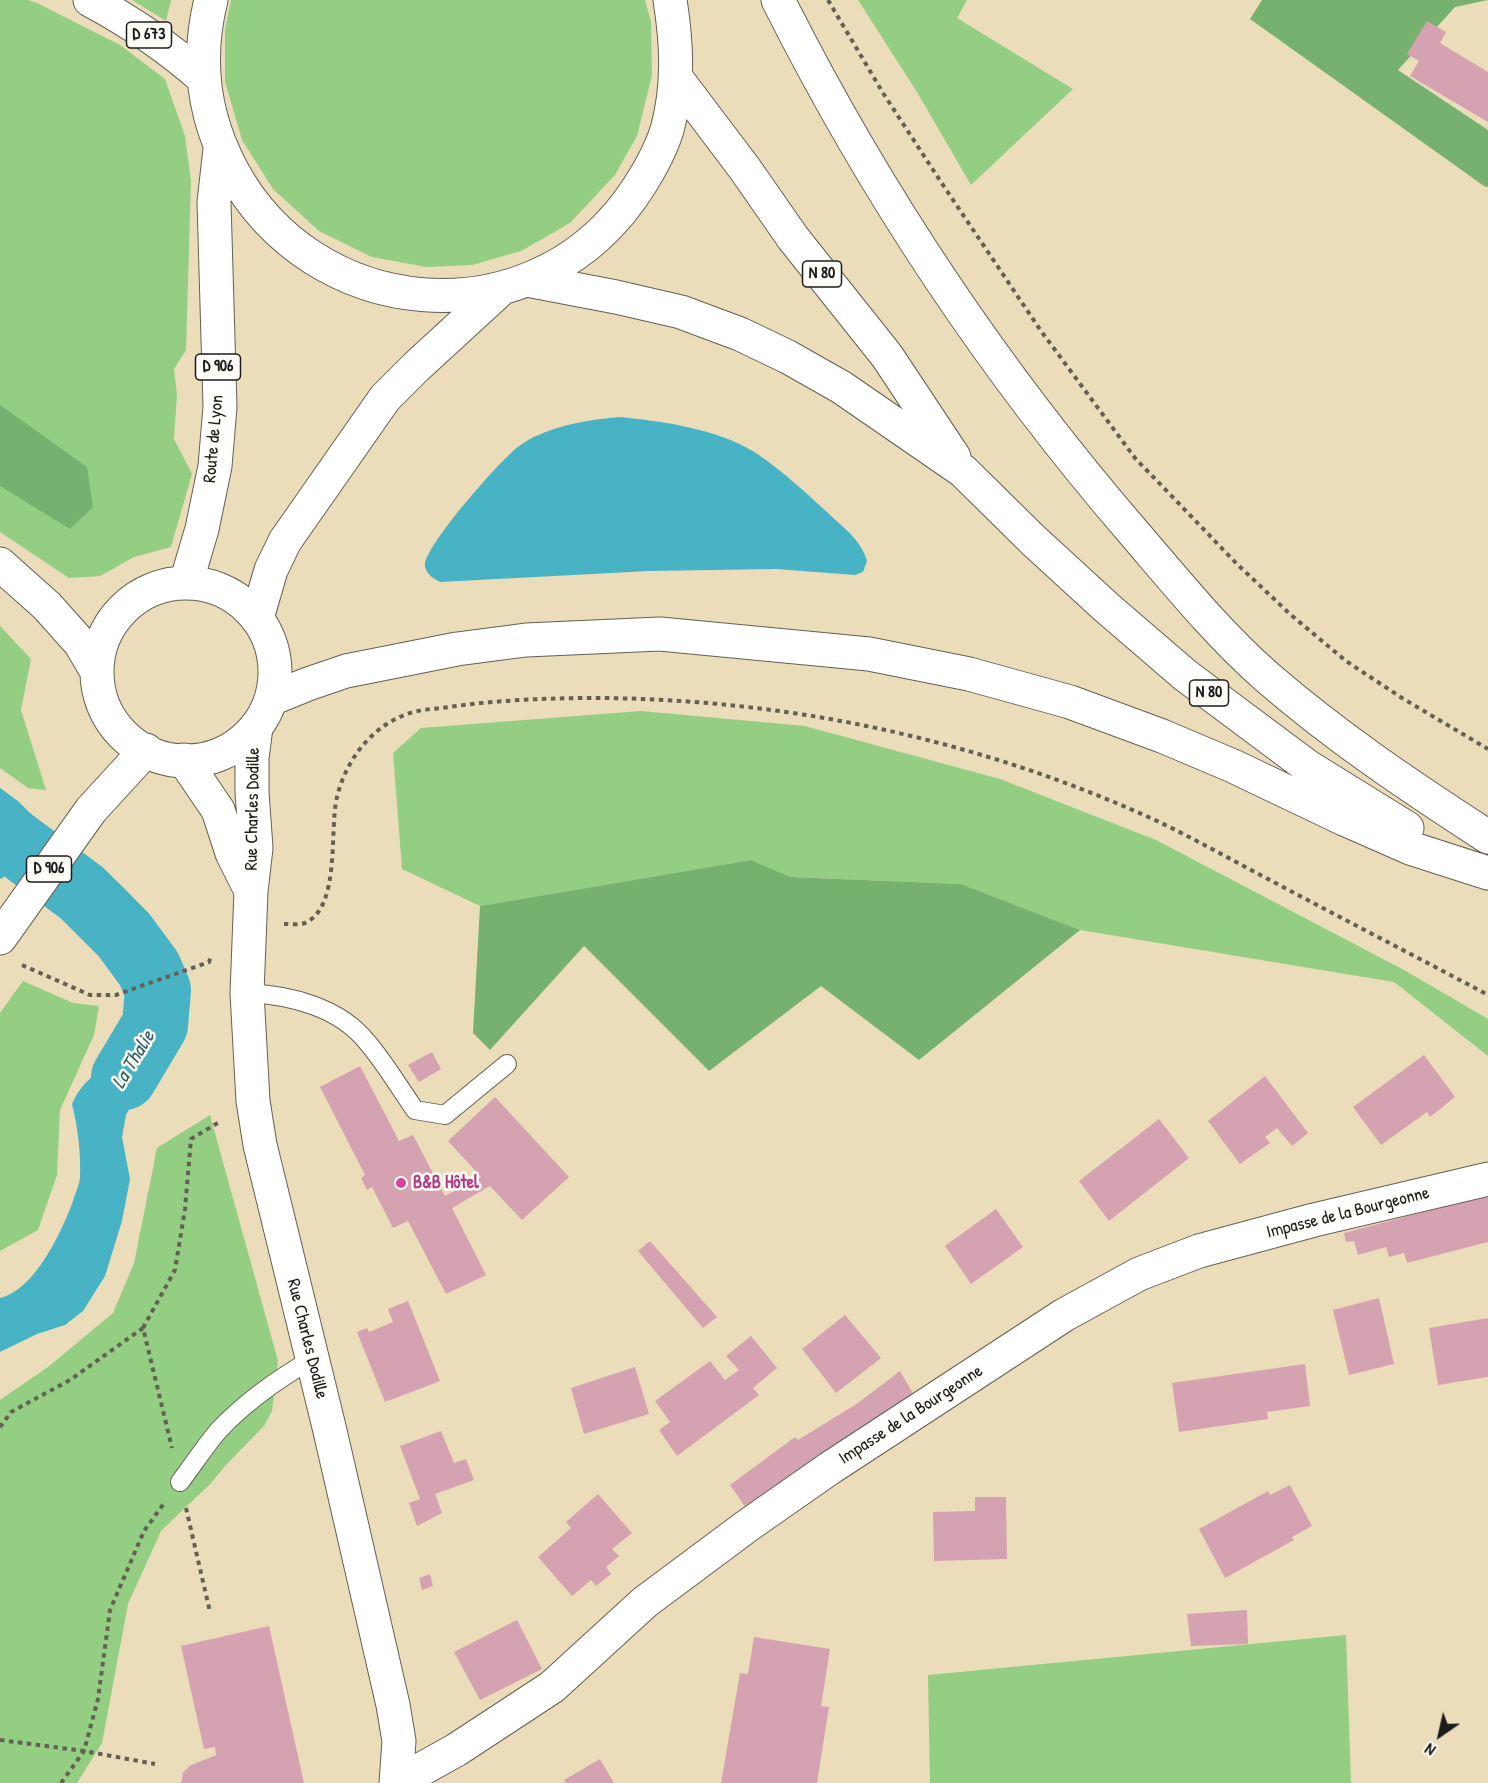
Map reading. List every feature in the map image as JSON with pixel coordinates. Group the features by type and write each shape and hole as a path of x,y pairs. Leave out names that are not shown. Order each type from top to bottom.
{"main road":[{"name":"D 673","path":"90,0 131,22 177,55 203,78"},
{"path":"211,0 204,27 203,78 209,114 220,149 243,192 275,229 322,264 357,281 405,294 454,296 514,284 573,256 614,222 645,179 667,131 676,79 676,37 670,0"},
{"path":"778,0 835,106 933,268 1034,411 1090,482 1181,587 1264,675 1364,755 1488,837"},
{"name":"N 80","path":"676,79 745,169 793,238 887,356 963,471"},
{"name":"Route de Lyon","path":"186,583 202,529 215,466 219,407 214,202 220,149"},
{"path":"257,618 272,570 285,542 385,398 416,367 514,284"},
{"name":"N 80","path":"514,284 616,297 681,312 740,334 788,357 841,387 963,471 1106,607 1185,675 1264,735 1355,797 1488,872"},
{"path":"0,564 47,606 80,644 97,672"},
{"path":"263,713 275,671 271,643 257,618 238,599 213,587 186,583 163,585 141,594 123,608 109,627 100,649 97,672 100,694 108,714 133,741 164,758 205,759 224,752 242,741 263,713 308,684 346,671 457,649 526,640 660,634 869,654 969,674 1070,702 1223,761 1410,848 1488,872"},
{"name":"Rue Charles Dodille","path":"263,713 252,758 256,848 251,891 247,993 253,1101 260,1145 393,1705 399,1741 397,1780"},
{"name":"D 906","path":"8,926 86,817 133,741"},
{"name":"Rue Charles Dodille","path":"184,760 218,810 232,853 251,891"},
{"name":"Impasse de la Bourgeonne","path":"397,1780 456,1750 552,1687 645,1602 830,1468 1064,1315 1120,1284 1139,1274 1199,1251 1314,1220 1488,1179"}],"lane":[{"path":"247,993 270,994 307,1003 340,1017 366,1040 415,1110 445,1115 507,1064"},
{"path":"180,1482 226,1424 269,1385 312,1359"}],"path":[{"path":"828,0 883,93 1041,331 1135,458 1237,564 1346,661 1488,749"},
{"path":"249,926 304,923 317,913 328,894 336,799 345,774 360,748 384,724 410,713 461,706 549,698 658,699 738,705 820,717 895,732 995,758 1080,789 1156,821 1488,995"},
{"path":"20,963 90,995 116,995 194,967"},
{"path":"0,1427 11,1412 70,1380 143,1328 175,1270 185,1209 191,1139 253,1101"},
{"path":"143,1328 210,1612"},
{"path":"61,1783 84,1751 98,1699 110,1610 144,1532 180,1482"},
{"path":"0,1740 84,1751 155,1764"}],"green space":[{"path":"0,0 28,0 37,3 120,45 165,79 185,136 191,181 186,350 174,369 177,395 174,439 192,474 171,547 134,557 100,576 69,578 0,532"},
{"path":"132,0 171,0 166,21"},
{"path":"231,0 645,0 651,22 652,75 637,136 615,175 570,223 521,251 472,265 426,267 372,257 319,231 273,189 242,140 225,82 225,29"},
{"path":"858,0 967,0 957,18 1073,89 971,185 917,92"},
{"path":"1262,0 1488,0 1455,7 1398,70 1488,130 1488,187 1250,19"},
{"path":"0,405 87,467 93,507 70,529 0,486"},
{"path":"0,626 31,659 21,710 46,790 28,788 0,768"},
{"path":"641,711 805,726 1000,779 1156,840 1404,970 1488,1019 1488,1056 1394,982 1080,930 961,884 791,877 751,860 480,906 402,869 393,753 421,728"},
{"path":"751,860 791,877 961,884 1080,930 919,1060 821,986 709,1071 584,946 490,1050 473,1033 480,906"},
{"path":"23,981 73,1003 99,1006 94,1035 60,1110 57,1175 38,1230 0,1251 0,1013"},
{"path":"210,1115 278,1361 272,1411 264,1426 211,1483 161,1531 128,1604 102,1743 77,1783 0,1783 0,1400 48,1367 113,1313 134,1263 157,1148"},
{"path":"1346,1635 1351,1783 930,1783 928,1675"}],"water":[{"path":"619,417 671,424 707,432 756,453 792,481 850,534 860,546 867,561 863,572 855,575 776,569 649,571 440,582 429,574 425,566 435,543 476,490 516,449 534,437 555,429 586,421"},
{"path":"0,788 18,801 42,825 2,879 0,878"},
{"path":"92,860 139,904 167,942 175,957 133,980 112,948 58,909"},
{"path":"184,984 189,1001 180,1030 163,1062 126,1115 122,1137 130,1179 122,1221 105,1276 83,1311 65,1325 37,1334 0,1352 0,1298 13,1293 25,1284 46,1258 62,1228 79,1184 79,1150 72,1104 84,1085 119,1048 128,1034 141,1003"}],"building":[{"path":"1427,21 1446,32 1440,43 1488,72 1488,122 1410,76 1419,61 1407,54"},
{"path":"432,1052 441,1069 419,1082 408,1065"},
{"path":"1424,1055 1455,1097 1430,1117 1427,1112 1381,1145 1353,1107"},
{"name":"B&B Hôtel","path":"360,1066 399,1141 413,1135 445,1196 481,1177 448,1141 495,1097 569,1177 522,1220 490,1186 452,1208 486,1275 446,1294 408,1221 393,1228 372,1187 367,1190 361,1178 365,1175 320,1087"},
{"path":"1265,1076 1308,1133 1292,1146 1277,1128 1265,1137 1270,1143 1240,1164 1208,1121"},
{"path":"1159,1119 1189,1158 1109,1221 1079,1181"},
{"path":"1488,1195 1488,1242 1407,1263 1404,1253 1389,1257 1386,1247 1358,1255 1354,1241 1346,1242 1344,1233"},
{"path":"996,1209 1023,1247 971,1284 945,1246"},
{"path":"650,1241 717,1317 703,1328 638,1251"},
{"path":"1379,1298 1394,1364 1349,1375 1333,1310"},
{"path":"408,1301 440,1381 385,1402 357,1332 367,1328 369,1332 393,1322 388,1309"},
{"path":"845,1315 881,1358 836,1393 802,1349"},
{"path":"1488,1318 1488,1377 1438,1385 1429,1328"},
{"path":"751,1336 777,1368 753,1388 759,1395 677,1456 659,1430 670,1422 655,1401 710,1361 725,1380 739,1370 726,1356"},
{"path":"1305,1364 1310,1406 1267,1412 1268,1419 1179,1432 1172,1383"},
{"path":"635,1367 649,1414 584,1434 571,1388"},
{"path":"900,1371 915,1397 812,1460 746,1508 730,1485 795,1437 798,1440 858,1403"},
{"path":"441,1431 454,1463 466,1459 474,1480 435,1494 442,1513 417,1526 409,1503 420,1499 400,1446"},
{"path":"1290,1485 1312,1526 1292,1537 1294,1540 1225,1578 1199,1529 1268,1491 1270,1495"},
{"path":"598,1494 632,1533 612,1549 619,1556 606,1567 611,1574 596,1586 591,1580 572,1596 538,1557 571,1528 566,1522"},
{"path":"975,1497 1006,1497 1007,1559 934,1561 933,1512 975,1511"},
{"path":"430,1574 433,1586 422,1590 419,1578"},
{"path":"1247,1610 1248,1644 1191,1646 1187,1614"},
{"path":"517,1620 542,1669 480,1700 454,1652"},
{"path":"269,1626 304,1783 181,1783 183,1773 189,1766 216,1755 215,1747 204,1749 181,1646"},
{"path":"754,1637 830,1649 821,1706 829,1707 817,1783 721,1783 740,1673 748,1674"},
{"path":"600,1759 614,1783 566,1783 564,1780"}],"waterway":[{"name":"La Thalie","path":"0,832 82,893 124,935 149,969 158,990 155,1025 124,1077"}],"place":[{"name":"B&B Hôtel","path":"401,1183"}]}
